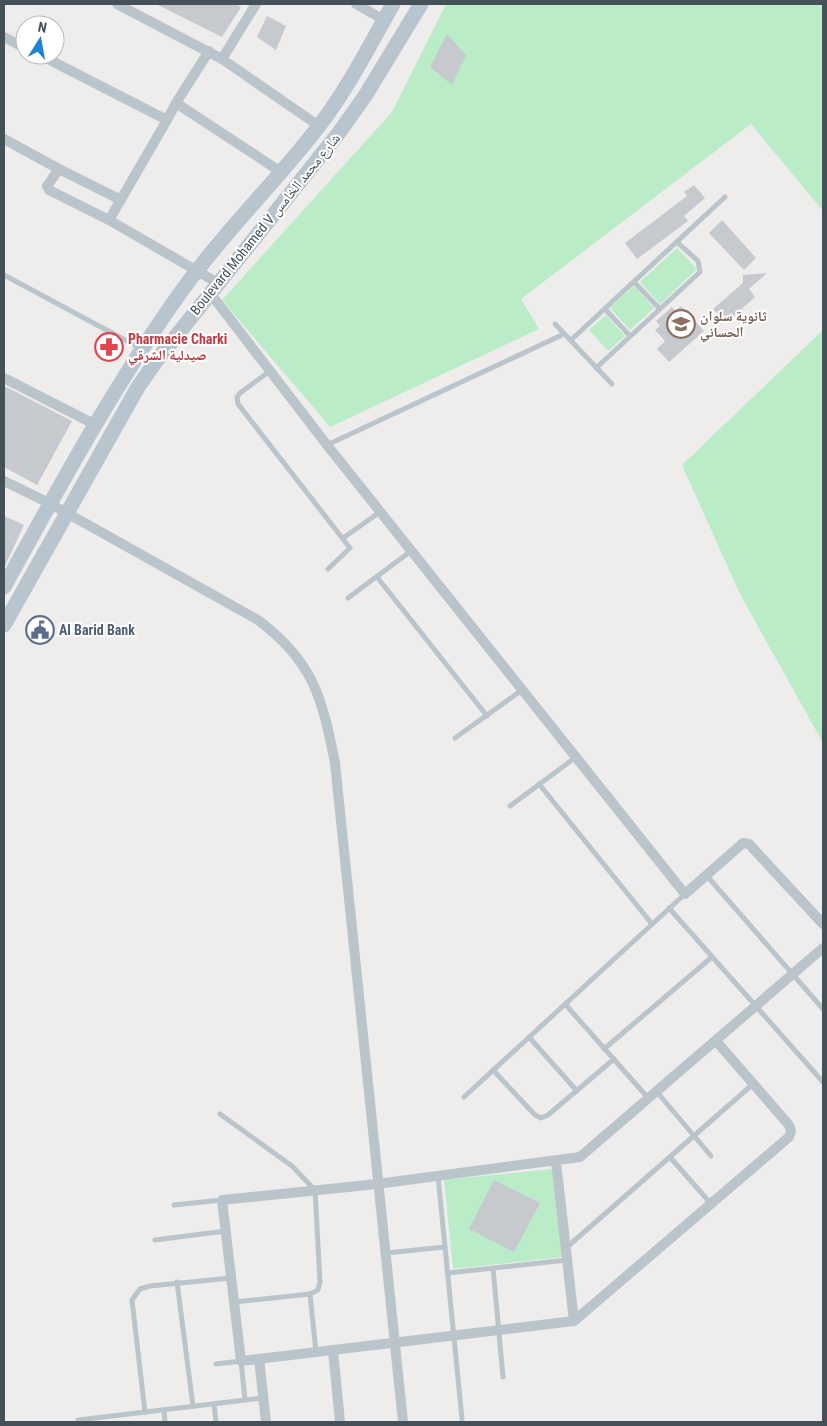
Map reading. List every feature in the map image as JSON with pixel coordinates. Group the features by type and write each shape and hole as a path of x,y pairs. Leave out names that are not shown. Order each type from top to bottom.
{"street":[{"path":"117,4 209,51 319,126"},
{"path":"222,59 256,4"},
{"path":"356,4 384,20"},
{"name":"Boulevard Mohamed V شارع محمد الخامس","path":"6,578 94,424 143,349 199,270 319,126 345,89 393,4"},
{"name":"Boulevard Mohamed V شارع محمد الخامس","path":"4,625 138,387 214,288 349,119 421,4"},
{"path":"109,220 176,103 209,51"},
{"path":"60,65 167,120"},
{"path":"176,103 281,172"},
{"path":"4,139 121,200"},
{"path":"59,169 47,186 49,190 109,220 199,270 214,288 270,371 327,445 685,894 742,843 749,844 823,924"},
{"path":"4,378 94,424"},
{"path":"4,481 49,502 67,514 258,620 287,644 309,672 326,716 335,763 403,1422"},
{"path":"716,1040 789,1125 791,1132 789,1137 712,1205 574,1321 241,1361 222,1200 377,1184 572,1160 587,1153 716,1040 823,948"},
{"path":"556,1162 574,1321"},
{"path":"333,1351 340,1422"},
{"path":"259,1359 266,1422"}],"lane":[{"path":"570,340 725,197"},
{"path":"596,368 700,272 698,261 677,242"},
{"path":"4,276 143,349"},
{"path":"634,282 660,309"},
{"path":"605,309 630,336"},
{"path":"555,324 612,384"},
{"path":"327,445 564,334"},
{"path":"270,371 240,393 237,397 238,404 343,538 350,550 328,569"},
{"path":"343,538 380,512"},
{"path":"348,598 411,551"},
{"path":"377,577 487,716"},
{"path":"456,738 522,690"},
{"path":"510,806 576,757"},
{"path":"539,784 652,924"},
{"path":"707,876 823,1008"},
{"path":"464,1097 685,894"},
{"path":"669,908 823,1082"},
{"path":"604,1048 712,957"},
{"path":"565,1004 649,1099"},
{"path":"529,1037 577,1090"},
{"path":"493,1070 538,1117 548,1115 614,1060"},
{"path":"566,1249 754,1083"},
{"path":"658,1092 711,1156"},
{"path":"220,1114 292,1166 315,1190 320,1282 318,1290 310,1294 234,1302"},
{"path":"670,1157 712,1205"},
{"path":"438,1176 462,1419"},
{"path":"174,1205 222,1200"},
{"path":"155,1240 226,1231"},
{"path":"385,1253 445,1246"},
{"path":"448,1273 567,1260"},
{"path":"493,1268 504,1377"},
{"path":"145,1412 132,1300 140,1289 178,1282 231,1278"},
{"path":"178,1282 193,1406"},
{"path":"310,1294 316,1352"},
{"path":"216,1364 241,1361 245,1400"},
{"path":"78,1420 263,1398"},
{"path":"214,1404 216,1422"},
{"path":"164,1410 165,1422"}],"green space":[{"path":"446,4 823,4 823,211 751,124 521,299 539,329 330,427 222,300 392,112"},
{"path":"677,248 697,269 660,304 640,282"},
{"path":"634,286 654,308 630,330 610,308"},
{"path":"606,315 625,336 608,351 589,330"},
{"path":"823,330 823,743 740,594 682,465"},
{"path":"552,1169 562,1257 453,1269 444,1180"}],"building":[{"path":"156,4 235,4 241,7 222,37"},
{"path":"267,16 286,26 276,50 257,37"},
{"path":"447,34 466,55 452,85 430,67"},
{"path":"694,185 705,198 684,216 688,221 637,259 625,243 687,196 684,192"},
{"path":"722,220 756,258 744,270 709,233"},
{"path":"767,273 749,289 755,297 726,323 713,309 743,283 743,275"},
{"path":"681,306 704,331 669,362 657,349 665,341 655,330 660,326 656,321 672,307 675,311"},
{"path":"4,386 72,421 37,485 4,467"},
{"path":"4,516 24,525 4,568"},
{"path":"494,1180 540,1203 514,1252 469,1229"}],"place":[{"name":"ثانوية سلوان الحساني","path":"681,324"},
{"name":"Pharmacie Charki صيدلية الشرقي","path":"109,347"},
{"name":"Al Barid Bank","path":"40,630"}]}
